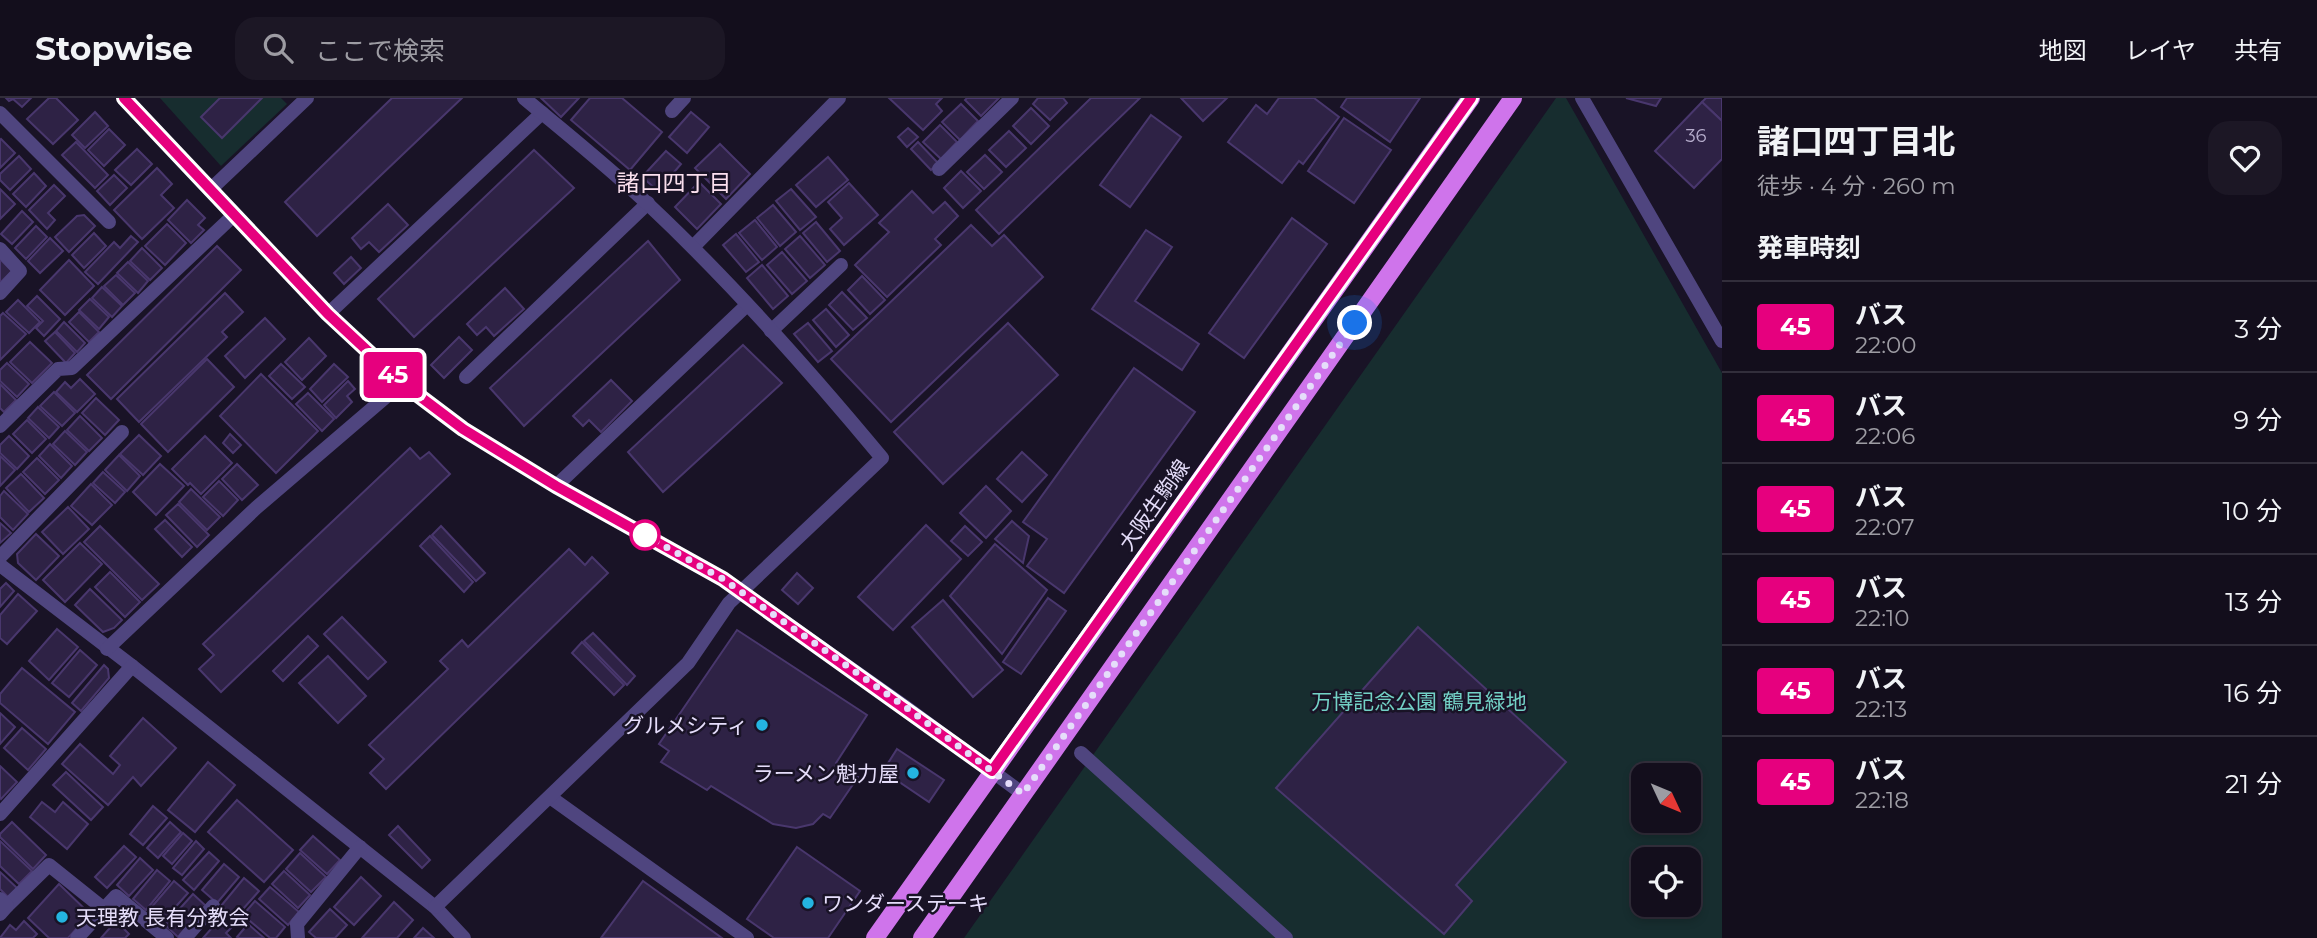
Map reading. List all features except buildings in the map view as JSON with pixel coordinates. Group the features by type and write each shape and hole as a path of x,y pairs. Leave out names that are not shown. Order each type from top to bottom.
{"main road":[{"name":"大阪生駒線","path":"875,938 1471,98"},
{"path":"922,938 1513,98"}],"street":[{"path":"124,98 328,314 402,383 463,429 556,486 723,579 1023,794"},
{"path":"210,190 307,98"},
{"path":"435,907 688,663 729,603 882,458 815,378 693,247 648,203 524,98"},
{"path":"672,111 684,98"},
{"path":"693,247 839,98"},
{"path":"939,169 1012,98"},
{"path":"1582,98 1722,341"},
{"path":"0,113 109,222"},
{"path":"328,314 542,113"},
{"path":"466,377 648,203"},
{"path":"0,426 58,369 72,368 234,215"},
{"path":"0,249 20,271 0,293"},
{"path":"771,331 841,265"},
{"path":"556,486 747,305"},
{"path":"107,649 256,508 402,383"},
{"path":"0,557 122,432"},
{"path":"0,565 132,666 435,907 464,938"},
{"path":"0,814 132,666"},
{"path":"1082,753 1286,938"},
{"path":"550,797 747,938"},
{"path":"298,938 297,923 360,847"},
{"path":"2,906 49,865 104,909"},
{"path":"77,938 116,896 167,938"},
{"path":"185,938 214,906"}],"green space":[{"path":"160,98 281,98 287,104 221,166"},
{"name":"万博記念公園 鶴見緑地","path":"1556,98 1566,98 1722,373 1722,938 964,938"}],"bus line":[{"name":"45","path":"124,98 328,314 402,383 463,429 556,486 723,579 992,771 1471,98"}],"place":[{"name":"グルメシティ","path":"762,725"},
{"name":"ラーメン魁力屋","path":"913,773"},
{"name":"ワンダーステーキ","path":"808,903"},
{"name":"天理教 長有分教会","path":"62,917"}],"district":[{"name":"諸口四丁目","path":"674,183"}],"route":[{"path":"645,535 723,579 904,706 1023,794 1355,323"}]}
